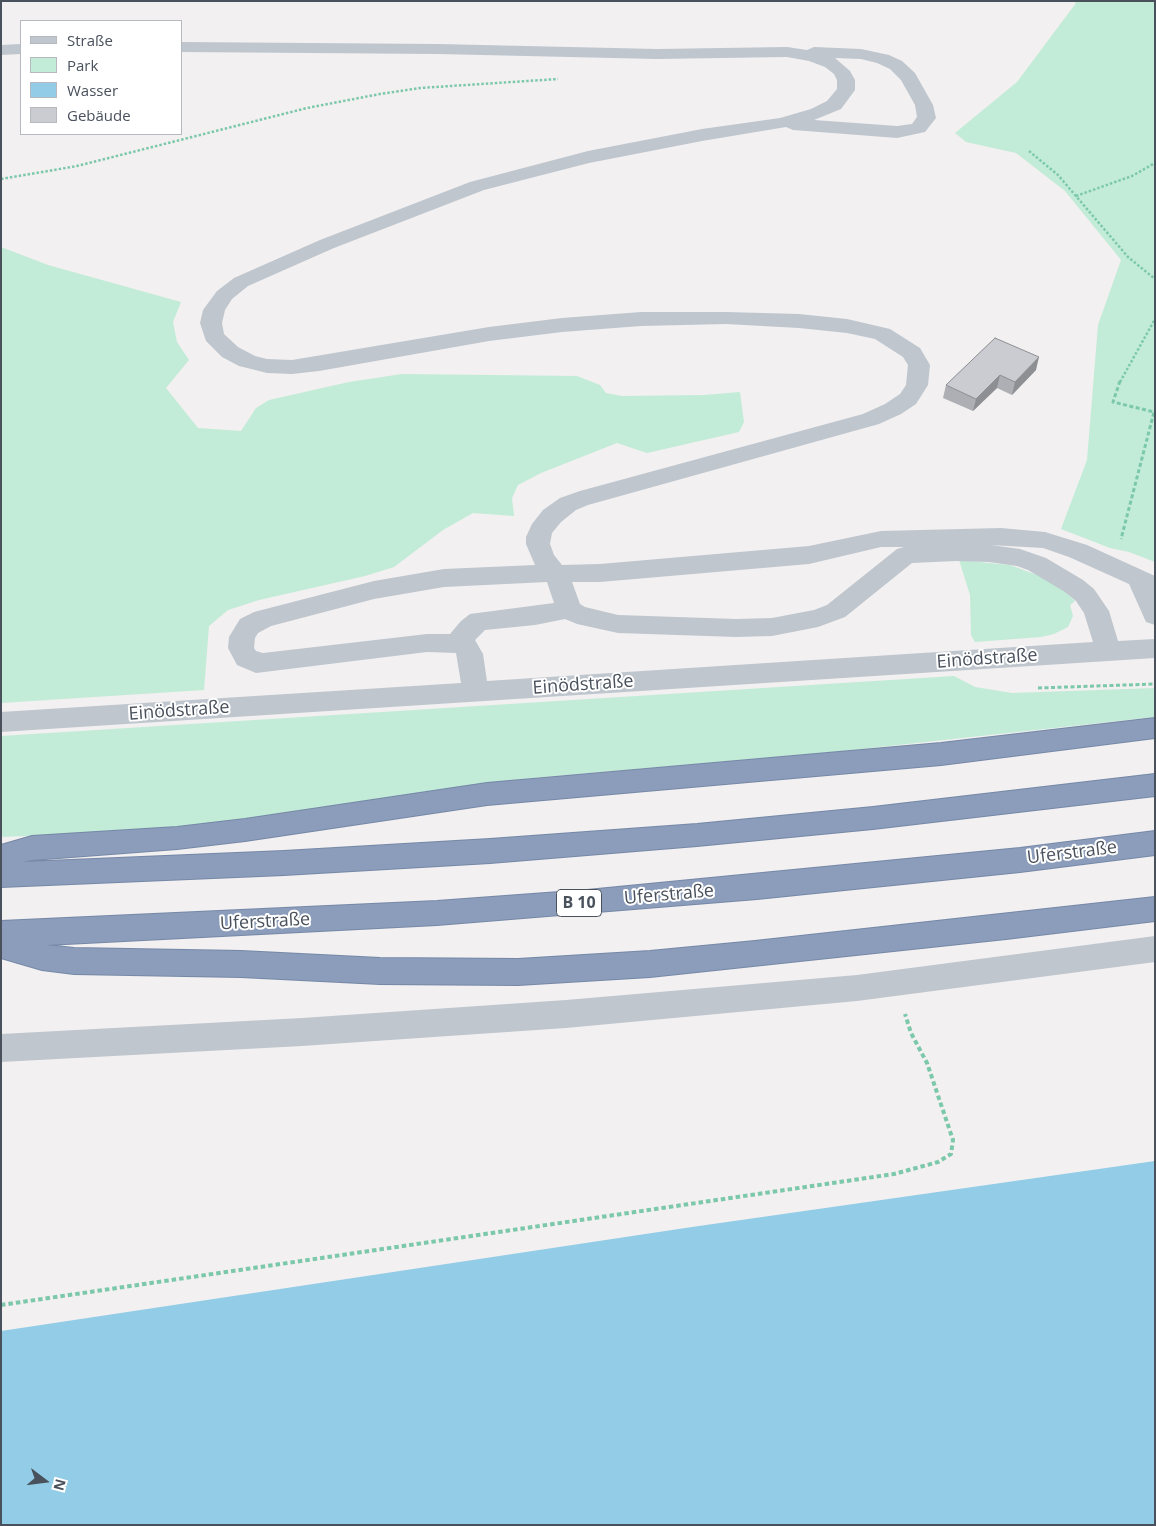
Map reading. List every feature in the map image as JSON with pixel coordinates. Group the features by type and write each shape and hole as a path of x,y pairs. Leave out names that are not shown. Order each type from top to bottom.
{"highway":[{"path":"1,857 39,847 216,834 487,794 941,754 1155,728"},
{"path":"1,875 284,863 490,851 658,838 882,817 1155,785"},
{"name":"Uferstraße","path":"1,934 221,925 437,913 586,902 1020,860 1155,843"},
{"path":"1,945 42,957 74,961 241,964 380,971 518,972 755,954 1006,928 1155,909"}],"street":[{"path":"182,47 438,49 657,54 851,53 874,56 890,61 909,77 924,104 927,118 918,128 897,132 781,123"},
{"path":"1,50 20,49"},
{"path":"787,52 813,56 831,63 842,71 846,85 843,95 834,105 808,117 613,151 534,169 477,186 327,244 252,277 232,288 224,295 211,317 214,336 224,347 246,360 281,366 319,364 451,340 534,328 613,321 698,318 780,320 860,328 892,338 906,348 916,359 919,372 917,385 908,399 884,414 568,504 544,523 538,537 540,551 556,574 569,609 577,615 601,622 631,625 772,627 818,618 836,612 906,555 956,552 989,553 1020,558 1037,564 1074,586 1096,611 1108,651"},
{"path":"475,692 470,654 466,647 457,644 427,643 263,663 251,661 243,654 241,643 249,626 263,619 356,594 444,578 506,574 600,573 809,555 882,539 1001,536 1024,537 1062,544 1147,583 1149,599 1155,616"},
{"path":"457,644 470,628 479,621 535,616 569,609"},
{"name":"Einödstraße","path":"6,722 1108,651 1153,642"},
{"path":"1,1048 302,1032 566,1014 895,982 1155,949"}],"path":[{"path":"1,179 77,166 307,108 380,94 427,88 559,79"},
{"path":"1030,151 1058,175 1120,249 1155,279"},
{"path":"1076,196 1132,176 1155,163"},
{"path":"1114,568 1140,460 1154,412 1114,402 1122,376 1155,319"},
{"path":"1,1305 885,1175 938,1162 951,1154 953,1140 927,1063 911,1033 895,982"}],"green space":[{"path":"1072,1 1155,1 1155,562 1129,552 1110,548 1061,529 1087,460 1098,325 1121,260 1065,191 1016,153 966,142 955,133 1017,82 1076,3"},
{"path":"1,247 48,265 181,302 173,322 177,342 189,360 166,388 198,428 241,431 256,408 269,400 349,382 402,374 577,376 600,385 606,393 622,396 704,395 740,392 744,422 739,432 647,453 617,443 541,473 518,485 512,498 514,516 473,513 443,530 394,567 365,576 259,600 228,610 209,626 204,690 1,703"},
{"path":"959,560 1010,565 1037,575 1064,590 1075,601 1070,605 1073,616 1068,627 1054,634 1041,637 975,642 971,635 970,595"},
{"path":"954,676 975,687 1012,693 1155,688 1155,717 834,752 532,778 437,790 189,827 1,837 1,736"}],"water":[{"path":"1155,1161 1155,1525 1,1525 1,1331 692,1227"}],"building":[{"path":"995,338 1039,357 1015,382 1000,375 976,399 946,385"}]}
